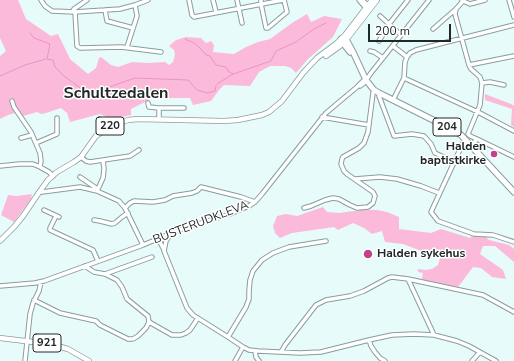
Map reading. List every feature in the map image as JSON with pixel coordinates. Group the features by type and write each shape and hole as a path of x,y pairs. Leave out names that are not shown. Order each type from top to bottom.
{"highway":[{"name":"204","path":"343,41 353,52 366,80 374,90 455,131 466,140 514,192"}],"main road":[{"name":"220","path":"0,241 23,216 40,191 53,176 74,162 81,156 96,136 113,125 128,120 138,119 238,120 262,116 269,112 282,101 303,73 317,58 343,41 372,0"},
{"name":"220","path":"368,7 377,0"},
{"name":"921","path":"0,338 50,344 62,347 89,361"}],"street":[{"path":"41,0 45,6 52,11 74,12 120,9 148,0"},
{"path":"87,0 74,9 78,48 127,47 161,52"},
{"path":"189,0 192,15 194,16 239,8 261,2 284,0 287,12 268,28 266,28 261,2"},
{"path":"214,0 216,12"},
{"path":"237,0 242,23"},
{"path":"358,0 368,7"},
{"path":"362,0 368,7"},
{"path":"379,41 389,24 408,0"},
{"path":"433,29 456,10 462,1 470,4 485,0"},
{"path":"510,0 514,17"},
{"name":"BUSTERUDKLEVA","path":"0,286 41,282 237,211 255,202 322,117 357,87 364,83 427,1"},
{"path":"127,47 137,16 135,5"},
{"path":"105,10 106,19 133,28"},
{"path":"456,10 455,14 469,65 480,77 482,83 480,105 468,134 514,157"},
{"path":"380,16 401,35"},
{"path":"393,100 404,78 405,62 410,53 514,25"},
{"path":"393,46 407,57"},
{"path":"370,51 383,58"},
{"path":"469,65 514,56"},
{"path":"404,78 478,112 514,131"},
{"path":"482,83 490,82 504,85"},
{"path":"304,208 333,198 339,199 354,207 364,208 370,206 374,201 375,193 344,171 341,166 341,161 343,157 356,151 364,143 368,132 374,90"},
{"path":"379,93 394,136 418,134 424,136 431,144 435,153 454,162"},
{"path":"12,101 14,107 32,134 36,143 40,153 40,166"},
{"path":"148,103 149,107 184,108"},
{"path":"159,108 159,119"},
{"path":"322,117 369,125"},
{"path":"36,143 57,134 58,118"},
{"path":"21,138 32,134"},
{"path":"471,146 477,139"},
{"path":"466,140 463,143 430,212 438,221 474,234 493,235 514,242"},
{"path":"81,156 86,161 90,162 130,156 139,150"},
{"path":"97,191 103,178 103,160"},
{"path":"0,166 33,164 40,166 53,176"},
{"path":"80,177 96,188 97,191"},
{"path":"354,179 380,177 397,179 439,193"},
{"path":"40,191 80,187 97,191 119,201 128,213 143,245"},
{"path":"125,208 134,201 153,202 165,200 173,196 192,193 201,188 241,197 255,202"},
{"path":"44,210 58,217 50,230 91,248 94,251 98,261"},
{"path":"94,220 112,224 128,213"},
{"path":"164,251 166,241 171,234"},
{"path":"157,239 161,244 185,304 190,312 249,350 300,353 320,352 392,335 414,334 434,335 457,341 496,361"},
{"path":"228,337 248,303 250,280 258,264 280,249 326,241"},
{"path":"105,274 152,257"},
{"path":"34,300 60,313 96,321 100,325 128,339 133,339 138,336 146,328 149,322 148,316 127,300 120,283 105,274 94,272 85,266"},
{"path":"281,352 316,305 326,300 350,296 364,291 392,277 483,295 514,312"},
{"path":"408,279 434,335"},
{"path":"25,361 30,314 41,282"},
{"path":"149,322 172,335 181,335 190,330 198,318"},
{"path":"369,340 375,352 385,361"},
{"path":"235,361 243,347"},
{"path":"255,351 256,357 259,361"},
{"path":"472,361 480,352"}],"shaded area":[{"path":"0,0 18,0 26,19 51,36 58,34 70,59 88,74 96,68 99,58 101,57 111,65 118,67 132,62 165,62 169,65 173,62 175,54 174,50 169,46 176,40 186,37 201,38 206,43 211,41 214,45 213,52 234,54 258,42 270,39 307,14 311,22 324,16 342,19 333,37 308,59 296,73 291,68 285,66 270,66 259,72 250,86 224,85 211,101 193,105 190,98 153,98 131,109 131,115 111,119 100,114 70,122 67,113 61,108 46,113 41,114 37,112 23,116 15,113 0,119 0,56 6,51 0,38"},
{"path":"485,94 514,106 514,127 511,125 512,109 485,100"},
{"path":"32,194 31,199 14,222 1,215 8,195 17,196"},
{"path":"323,207 327,212 339,213 362,210 387,212 399,217 399,229 431,233 441,229 470,238 472,236 486,237 489,240 509,245 514,249 514,262 495,246 483,246 480,254 503,270 506,279 492,277 481,268 473,267 458,287 401,277 401,275 422,279 423,273 418,272 418,269 432,269 438,265 440,258 403,244 385,242 382,231 372,234 353,223 338,230 334,227 292,233 280,238 275,233 273,226 277,216 286,214 297,216"}],"waterway":[{"path":"217,84 233,74 271,61 276,51 296,42 314,29 326,23"},
{"path":"30,33 34,38 50,44 47,59 53,60 55,67 79,87 82,94 89,94 135,78 188,80 197,90 207,93 215,91 216,86"},
{"path":"185,39 194,43 206,55 210,56 216,65 226,67 228,71 233,74"},
{"path":"0,76 25,65 46,59"}],"place":[{"name":"Halden baptistkirke","path":"494,154"},
{"name":"Halden sykehus","path":"368,254"}],"district":[{"name":"Schultzedalen","path":"116,94"}]}
